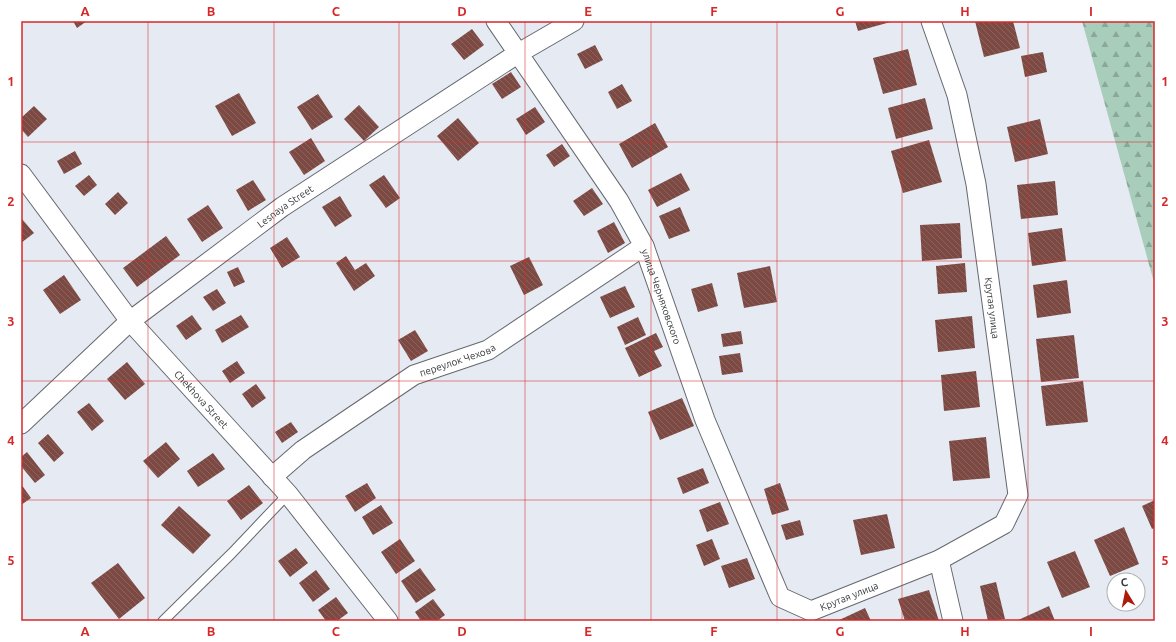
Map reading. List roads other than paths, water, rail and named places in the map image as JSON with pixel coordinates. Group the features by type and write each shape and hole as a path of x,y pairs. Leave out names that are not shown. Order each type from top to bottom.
{"street":[{"name":"улица Черняховского","path":"496,21 517,54 619,201 644,246 705,420 780,597"},
{"name":"Lesnaya Street","path":"21,424 130,321 282,207 517,54 574,21"},
{"name":"Крутая улица","path":"780,597 811,611 939,560 1004,524 1018,495 976,184 957,95 931,21"},
{"name":"Chekhova Street","path":"21,174 130,321 288,494 388,621"},
{"name":"переулок Чехова","path":"272,477 303,450 414,375 488,350 644,246"},
{"path":"939,560 953,621"}],"lane":[{"path":"163,621 232,553 288,494"}]}
